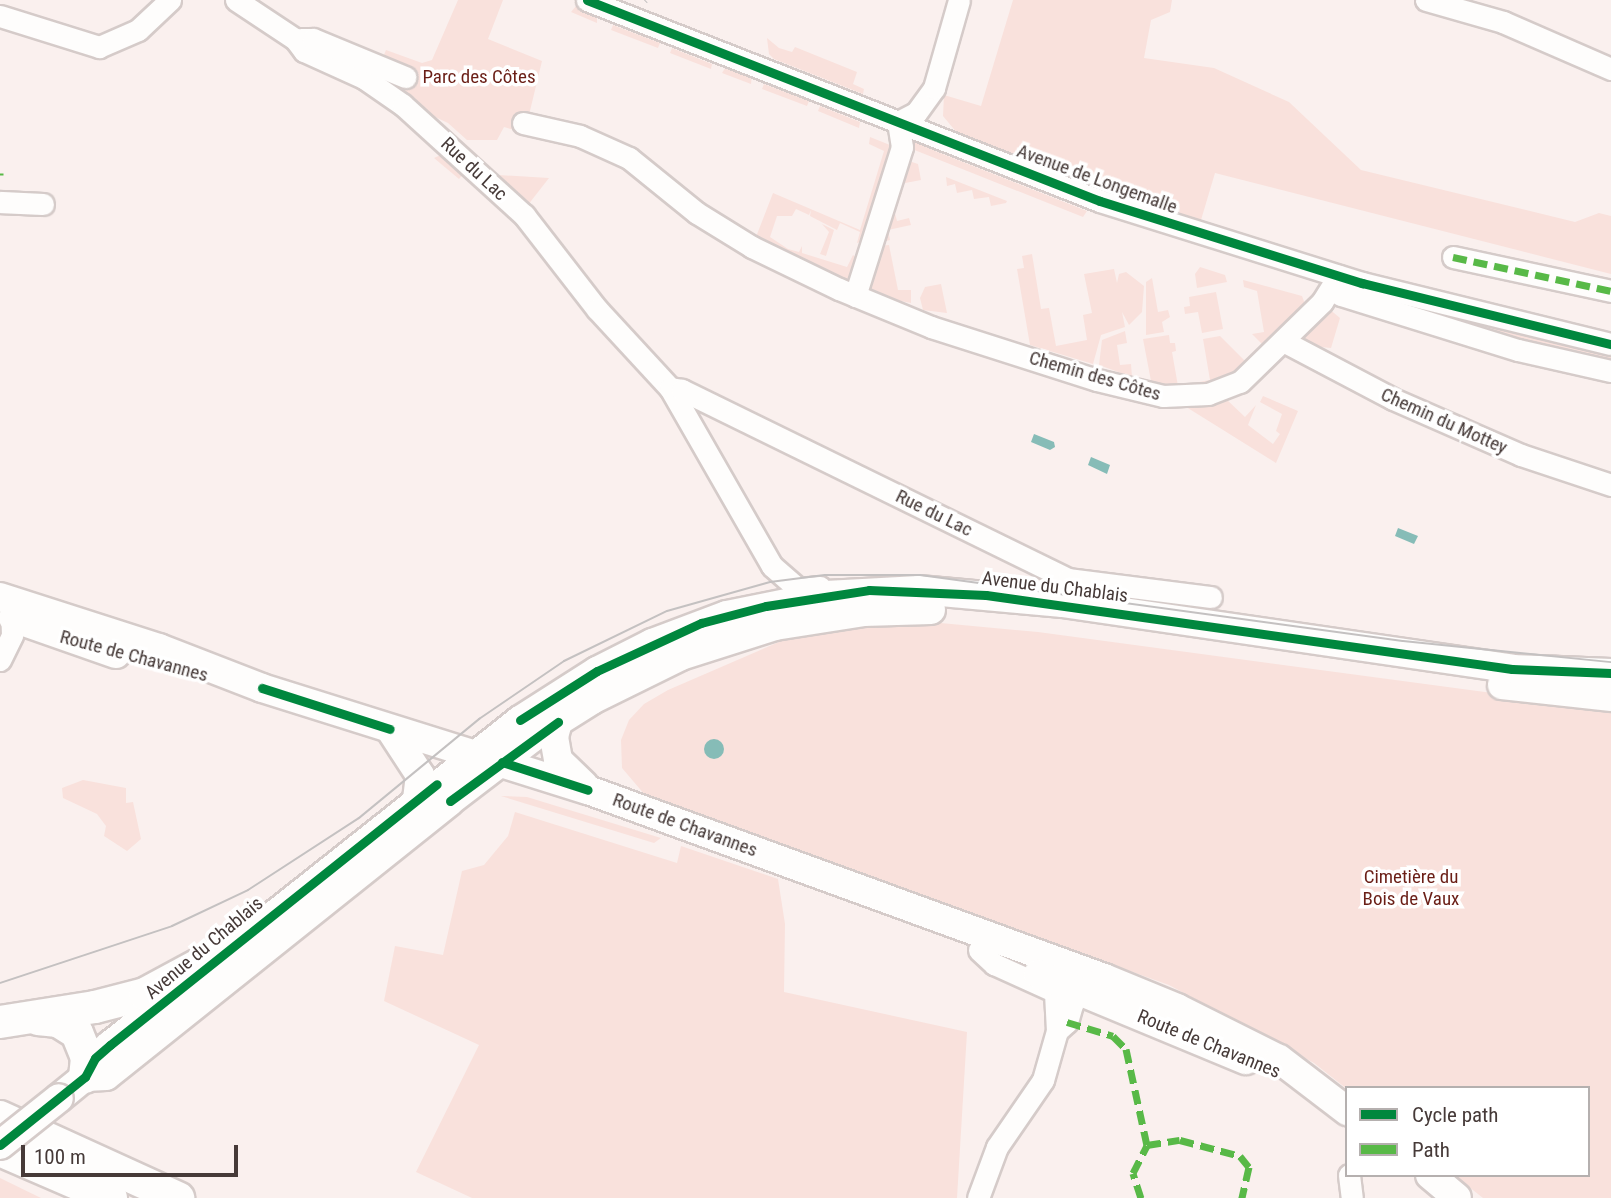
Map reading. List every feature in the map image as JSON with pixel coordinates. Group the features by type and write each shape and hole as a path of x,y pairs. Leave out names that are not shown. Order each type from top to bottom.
{"highway":[{"path":"13,1020 145,993 232,947"},
{"path":"13,1020 58,1021 76,1032 87,1058 85,1077"},
{"path":"0,1117 178,1198"},
{"path":"0,1149 74,1198"},
{"path":"0,1149 111,1198"}],"main road":[{"name":"Avenue du Chablais","path":"85,1077 106,1076 488,758 597,671 701,623 826,595 919,590 1062,603 1512,669 1611,673"},
{"name":"Avenue du Chablais","path":"0,1149 85,1077 95,1058 417,800 634,677 732,638 826,615 910,609 1009,614 1428,675 1611,696"},
{"name":"Route de Chavannes","path":"4,610 159,648 262,688 588,790 905,907 979,942 1070,992 1309,1084"},
{"path":"558,722 554,750 558,760 588,790"},
{"path":"390,729 421,775 417,800"},
{"name":"Route de Chavannes","path":"979,942 1131,989 1223,1029 1279,1059 1345,1110"},
{"path":"1432,1177 1457,1198"}],"street":[{"path":"0,16 100,47 141,27 170,0"},
{"name":"Rue du Lac","path":"236,0 295,39 304,51 364,78 393,98 524,215 597,309 670,388 772,566 798,589 871,582 919,590"},
{"name":"Avenue de Longemalle","path":"587,0 1100,201 1335,282 1611,344"},
{"path":"946,141 934,120 934,88 959,0"},
{"path":"1426,0 1503,22 1611,69"},
{"path":"295,39 313,39 405,77"},
{"path":"855,296 902,147 898,122 916,113 934,88"},
{"name":"Chemin des Côtes","path":"523,122 580,136 629,158 682,202 752,247 855,296 931,327 1097,380 1163,396 1208,394 1231,387 1283,341 1335,282"},
{"path":"902,147 922,132"},
{"path":"0,202 43,204"},
{"path":"1453,257 1611,290"},
{"path":"1335,282 1341,295 1518,350 1611,371"},
{"name":"Chemin du Mottey","path":"1283,341 1346,378 1393,399 1521,455 1611,485"},
{"name":"Rue du Lac","path":"670,388 682,390 1068,579 1211,597"},
{"path":"701,623 723,607 766,594 772,566"},
{"name":"Route de Chavannes","path":"0,660 12,635 4,610"},
{"name":"Route de Chavannes","path":"1070,992 1080,979 1188,1023 1223,1029"},
{"path":"978,1198 997,1147 1043,1080 1057,1031 1067,1022 1070,992"},
{"path":"1349,1177 1352,1198"}],"green space":[{"name":"Parc des Côtes","path":"458,0 503,0 488,39 542,61 529,115 518,131 504,127 497,140 467,140 448,123 416,108 376,74 386,50 422,63 432,60"},
{"path":"1013,0 1172,0 1170,12 1151,20 1144,58 1214,68 1289,102 1361,170 1575,222 1599,213 1611,216 1611,274 1215,173 1201,220 1179,214 1180,208 1105,184 1102,188 958,134 943,116 944,95 981,106"},
{"path":"577,5 597,14 597,23 571,12"},
{"path":"613,25 660,43 658,48 611,30"},
{"path":"767,38 779,48 792,52 795,47 857,72 853,84 864,89 863,94 774,59 769,54"},
{"path":"672,48 712,64 711,69 670,53"},
{"path":"727,65 752,74 751,84 722,73"},
{"path":"764,84 809,101 807,106 762,89"},
{"path":"820,106 860,122 859,128 818,111"},
{"path":"870,137 895,147 864,241 857,243 860,232 840,223 837,230 810,216 811,210 809,215 796,209 792,216 777,216 770,237 788,249 799,252 802,246 802,253 847,267 853,255 858,259 848,283 756,237 773,193 860,230 884,151 869,144"},
{"path":"919,141 935,151 1087,211 1083,217 907,147"},
{"path":"443,154 465,172 459,179 434,158"},
{"path":"471,154 498,175 549,178 524,210"},
{"path":"906,160 918,164 921,180 900,184 902,194 896,195"},
{"path":"946,177 1007,201 991,206 989,197 974,199 972,190 957,193 955,184 947,186"},
{"path":"894,210 897,221 909,218 911,225 888,230 890,240 881,242"},
{"path":"822,224 834,230 826,256 820,254 829,232"},
{"path":"889,245 898,290 911,290 911,303 880,297 871,288 880,246"},
{"path":"1032,254 1041,309 1049,308 1056,346 1087,340 1083,315 1092,313 1084,274 1114,269 1117,283 1119,274 1126,272 1144,286 1142,312 1129,325 1122,312 1125,327 1101,335 1093,364 1030,345 1017,269 1024,268 1022,256"},
{"path":"1200,267 1225,275 1227,282 1197,288 1195,274"},
{"path":"1152,278 1158,312 1168,310 1170,317 1162,322 1164,332 1146,335 1146,282"},
{"path":"1243,280 1302,296 1305,304 1263,345 1252,334 1264,332 1257,291 1244,287"},
{"path":"941,284 947,313 923,310 920,298 925,287"},
{"path":"1365,291 1611,352 1611,366 1541,349"},
{"path":"1216,292 1223,329 1202,333 1198,312 1185,314 1184,307 1190,306 1189,297"},
{"path":"1328,308 1340,318 1331,348 1300,345 1298,336"},
{"path":"1125,331 1127,343 1117,345 1120,365 1131,364 1132,377 1099,365 1102,340"},
{"path":"1169,335 1170,343 1175,343 1176,351 1172,352 1178,386 1151,381 1143,339"},
{"path":"1220,336 1245,361 1230,376 1206,384 1180,386 1210,380 1203,339"},
{"path":"1263,396 1298,411 1276,463 1183,405 1225,398 1245,417 1256,405 1248,425 1273,444 1280,434 1276,431 1282,414 1260,402"},
{"name":"Cimetière du Bois de Vaux","path":"930,622 1038,632 1611,709 1611,1198 1483,1198 1457,1177 1590,1177 1590,1086 1345,1087 1314,1063 1169,985 645,795 622,768 621,740 629,720 644,704 668,690 802,632"},
{"path":"83,780 126,788 126,803 133,802 141,839 127,851 104,836 106,826 97,814 63,798 62,788"},
{"path":"501,796 527,797 661,838 654,843"},
{"path":"515,812 677,863 681,846 778,879 785,924 784,992 967,1032 957,1198 472,1198 416,1172 479,1045 384,1001 395,946 443,955 462,871 484,865 508,836"},
{"path":"0,1178 41,1198 0,1198"}],"water":[{"path":"1034,434 1054,442 1055,447 1050,450 1031,442"},
{"path":"1091,457 1110,465 1107,474 1088,465"},
{"path":"1398,528 1418,536 1414,544 1395,536"},
{"path":"714,739 721,742 724,749 721,756 714,759 707,756 704,749 707,742"}],"tram line":[{"path":"0,983 172,926 248,890 359,818 479,719 564,661 667,611 770,582 825,575 920,575 1403,641 1611,662"}],"marked path":[{"path":"1453,257 1611,291"},
{"path":"1067,1022 1113,1036 1126,1049 1147,1145 1180,1140 1240,1156 1249,1167 1242,1198"},
{"path":"1141,1198 1133,1173 1147,1145"}],"cycle path":[{"path":"587,0 1100,201 1362,283 1611,344"},
{"path":"520,720 597,671 701,623 766,606 869,590 986,595 1512,669 1611,673"},
{"path":"262,688 390,729"},
{"path":"450,801 558,722"},
{"path":"502,762 588,790"},
{"path":"0,1145 85,1077 95,1058 110,1045 437,784"}]}
